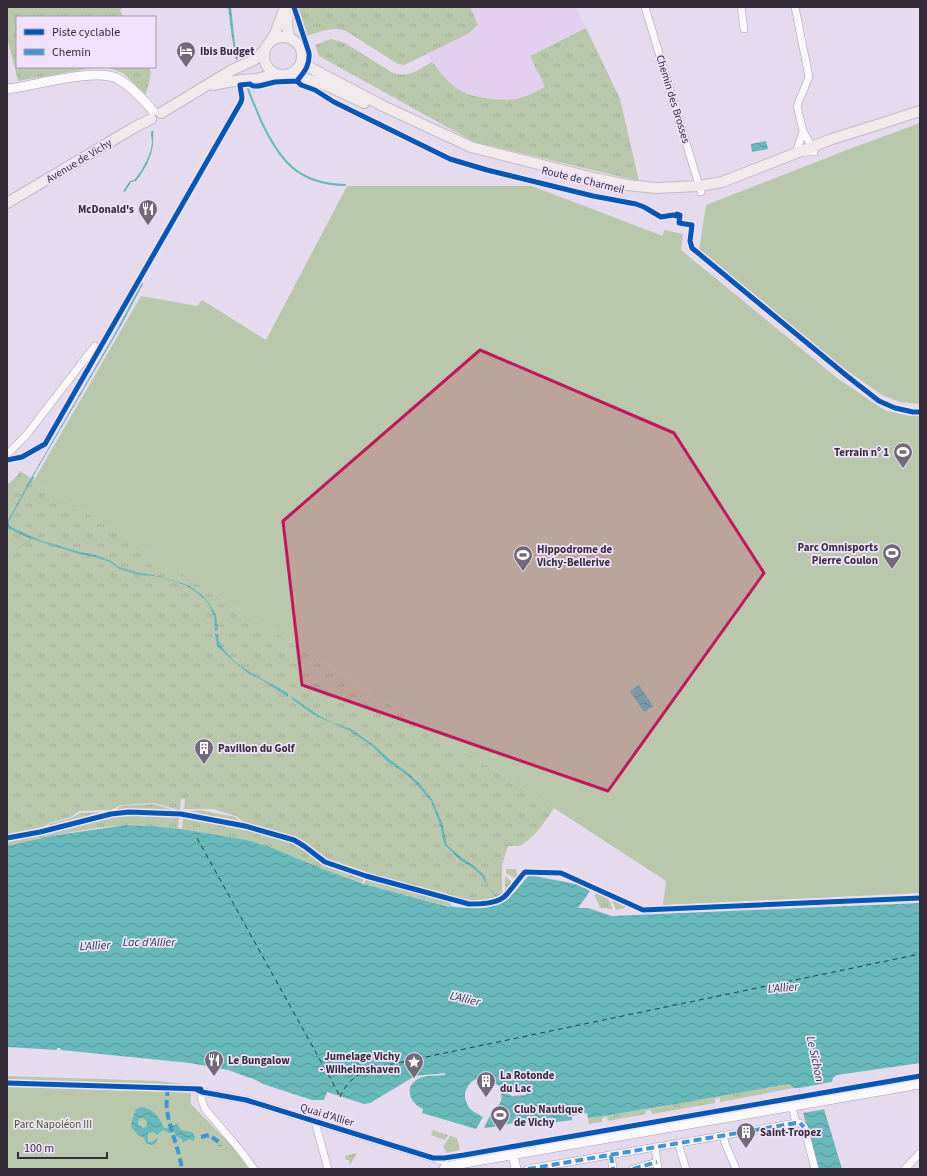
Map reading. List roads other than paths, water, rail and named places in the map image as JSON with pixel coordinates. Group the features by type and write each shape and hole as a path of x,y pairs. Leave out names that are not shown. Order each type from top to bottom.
{"main road":[{"path":"268,46 279,37 294,40 301,48 303,58 299,67 292,74 282,76 272,73 266,65 264,55 268,46 276,34 285,7"},
{"path":"289,7 287,24 289,38"},
{"name":"Avenue de Vichy","path":"7,203 155,114 199,91 232,70 254,60 268,46"},
{"name":"Route de Charmeil","path":"303,58 307,66 383,106 471,147 627,185 656,188 700,189 711,191 746,180 784,164 832,139 920,111"},
{"name":"Route de Charmeil","path":"292,74 326,85 469,153 583,179 626,191 662,195 700,189 808,151"},
{"path":"7,89 86,76 106,75 125,83 155,114"},
{"name":"Avenue de Vichy","path":"199,91 222,83 277,75"},
{"path":"460,1169 514,1161 798,1109 920,1084"},
{"path":"832,1102 920,1089"},
{"path":"446,1167 514,1161"}],"street":[{"name":"Chemin des Brosses","path":"645,7 700,189"},
{"path":"741,7 744,29"},
{"path":"795,7 808,77 797,106 808,151 797,150 803,131"},
{"path":"7,455 28,433 96,346"},
{"name":"Quai d'Allier","path":"254,1169 205,1109 201,1098 202,1092 246,1100 446,1167"},
{"path":"796,1123 798,1109"},
{"path":"315,1122 328,1169"},
{"path":"528,1169 562,1166 655,1147 800,1123 804,1127 814,1169"},
{"path":"723,1135 736,1169"},
{"path":"678,1143 686,1169"},
{"path":"633,1169 657,1166 655,1147"},
{"path":"905,1169 920,1152"},
{"path":"611,1155 613,1169"}],"water":[{"path":"228,7 231,7 238,59 236,60 232,38"},
{"path":"152,130 154,132 153,146 147,164 140,176 136,181 131,182 125,192 123,191 130,181 136,178 148,157 152,143"},
{"path":"766,141 768,149 752,152 751,144"},
{"path":"142,282 143,284 122,324 31,478 114,335"},
{"path":"28,484 29,485 9,521 9,525 11,527 42,541 96,555 111,561 119,567 153,575 188,585 201,594 209,603 216,615 218,630 215,631 214,616 208,603 199,594 185,585 155,576 140,575 119,569 110,562 32,539 7,556 31,539 7,528 7,522"},
{"path":"215,634 218,634 221,645 227,653 242,667 288,693 288,697 262,680 249,674 233,661 217,646"},
{"path":"639,685 653,706 644,712 630,691"},
{"path":"291,696 318,715 333,723 351,729 375,746 420,784 432,799 443,825 447,845 485,876 486,883 498,898 485,882 482,876 460,860 444,844 440,825 431,801 407,775 387,761 373,747 350,731 314,715 292,699"},
{"name":"Lac d'Allier","path":"126,825 182,829 247,840 270,847 364,884 449,907 480,908 495,906 508,899 529,875 581,885 590,891 578,908 588,908 612,916 920,903 920,1063 837,1075 833,1078 832,1082 820,1084 824,1109 842,1169 819,1169 803,1113 799,1088 794,1088 788,1084 588,1118 587,1113 572,1116 572,1120 543,1124 542,1118 486,1128 484,1127 490,1115 499,1105 501,1100 501,1093 499,1089 512,1096 526,1095 524,1091 513,1093 490,1080 478,1078 468,1086 465,1095 465,1099 469,1107 483,1117 476,1129 422,1113 423,1109 414,1103 411,1098 410,1089 411,1085 415,1081 426,1076 445,1075 445,1073 415,1076 370,1103 364,1104 327,1092 324,1100 312,1100 263,1084 252,1078 228,1070 190,1063 61,1050 60,1048 57,1048 57,1050 7,1047 7,846 51,836"},
{"path":"141,1107 153,1112 158,1117 164,1128 177,1124 181,1130 192,1132 195,1137 194,1141 189,1139 183,1143 182,1139 177,1137 174,1132 169,1133 163,1130 157,1135 153,1132 148,1133 148,1142 152,1142 157,1138 158,1139 155,1144 152,1145 146,1143 143,1137 139,1136 131,1127 136,1109","holes":["142,1118 146,1120 146,1127 143,1128 138,1124 139,1119"]}],"waterway":[{"path":"246,83 268,135 292,168 315,180 329,184 345,185"},
{"path":"28,485 33,477"}],"place":[{"name":"Ibis Budget","path":"186,68"},
{"name":"McDonald's","path":"148,226"},
{"name":"Terrain n° 1","path":"903,469"},
{"name":"Parc Omnisports Pierre Coulon","path":"892,570"},
{"name":"Hippodrome de Vichy-Bellerive","path":"523,572"},
{"name":"Pavillon du Golf","path":"204,765"},
{"name":"Le Bungalow","path":"214,1077"},
{"name":"Jumelage Vichy - Wilhelmshaven","path":"414,1079"},
{"name":"La Rotonde du Lac","path":"486,1098"},
{"name":"Club Nautique de Vichy","path":"500,1132"},
{"name":"Saint-Tropez","path":"746,1149"}],"water label":[{"name":"L'Allier","path":"95,946"},
{"name":"L'Allier","path":"783,988"},
{"name":"L'Allier","path":"465,999"},
{"name":"Le Sichon","path":"815,1059"}],"park label":[{"name":"Parc Napoléon III","path":"53,1124"}]}
